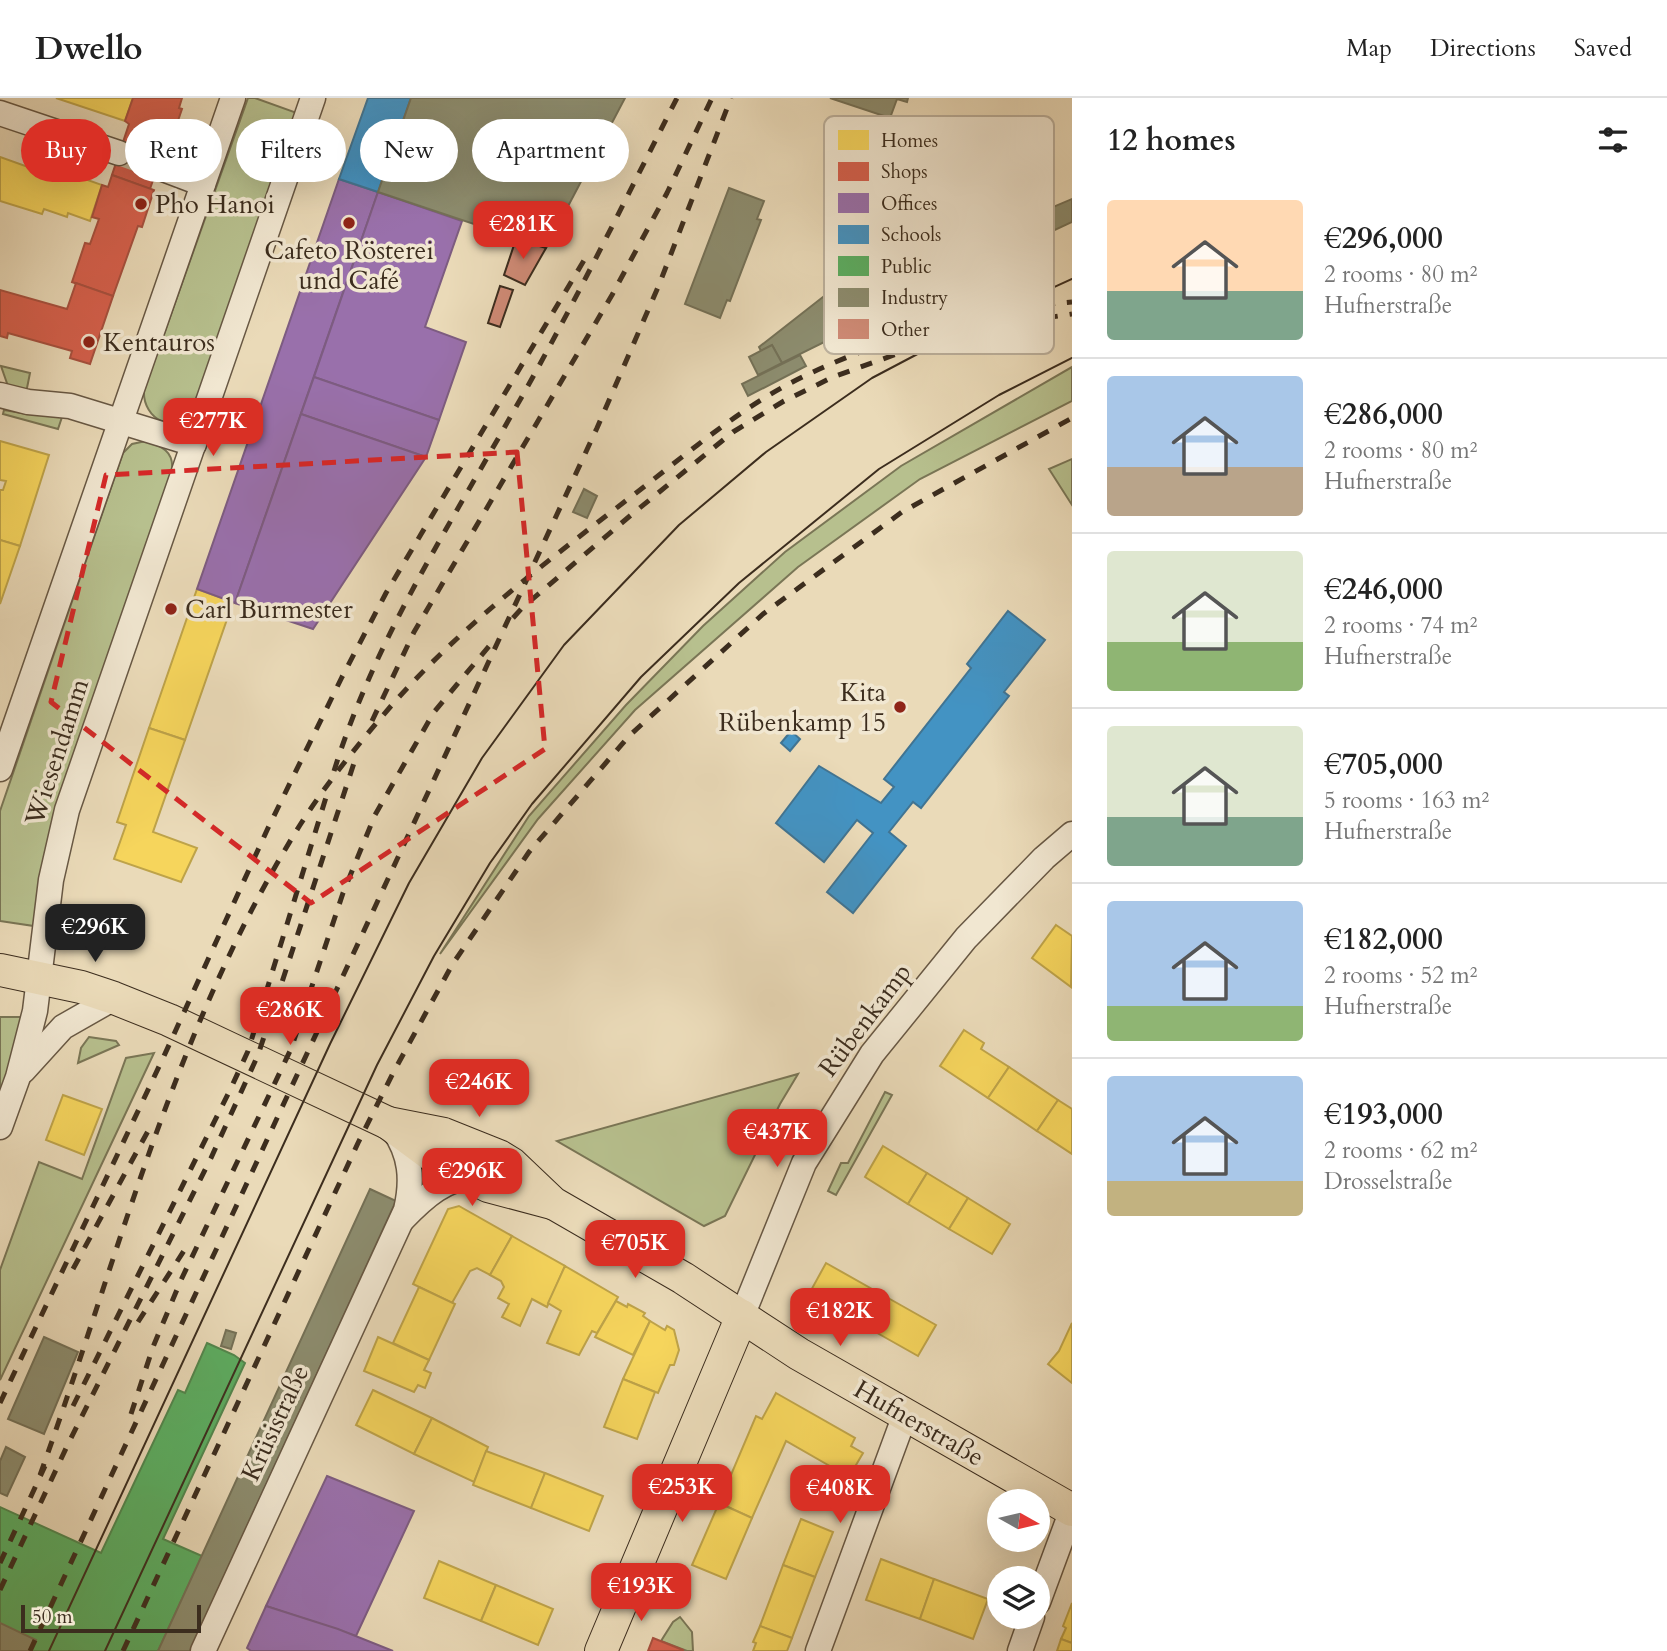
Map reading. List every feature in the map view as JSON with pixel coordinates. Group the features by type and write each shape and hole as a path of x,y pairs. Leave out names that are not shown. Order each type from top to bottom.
{"main road":[{"name":"Hufnerstraße","path":"0,970 81,987 114,998 220,1042 388,1123 438,1160 466,1176 509,1193 544,1195"},
{"name":"Hufnerstraße","path":"388,1123 444,1134 499,1156 512,1164 544,1195 683,1278 799,1354 1072,1510"},
{"path":"601,1651 742,1316"}],"street":[{"name":"Wiesendamm","path":"0,769 233,98"},
{"name":"Wiesendamm","path":"0,1126 18,1077 33,1022 41,978 42,942 51,880 67,810 313,98"},
{"path":"0,113 119,153"},
{"path":"198,182 203,184"},
{"path":"0,395 28,402 70,406 194,444"},
{"name":"Rübenkamp","path":"742,1316 804,1163 872,1054 966,938 1044,858 1072,834"},
{"path":"18,1077 63,1027 114,998"},
{"name":"Krüsistraße","path":"203,1651 402,1221 408,1201 409,1161 402,1142 388,1123"},
{"name":"Krüsistraße","path":"402,1221 440,1185 466,1176"},
{"path":"818,1651 905,1415"},
{"path":"1050,1570 1072,1510"},
{"path":"1020,1651 1028,1629"}],"highlighted area":[{"path":"517,452 545,749 311,903 51,702 106,475"}],"green space":[{"path":"248,98 297,113 295,119 241,119"},
{"path":"236,132 236,182 273,182 194,411 187,419 170,424 154,417 145,401 144,390 218,182 222,182 222,171"},
{"path":"1,366 30,373 26,393 9,389"},
{"path":"1072,367 1072,401 920,479 798,567 635,710 538,819 440,954 529,816 626,705 703,626 785,552 901,466"},
{"path":"4,410 27,414 63,414 58,429 3,414"},
{"path":"146,441 161,447 169,454 172,470 54,813 34,926 0,921 0,811 123,453 132,444"},
{"path":"1072,459 1072,505 1049,469"},
{"path":"0,1017 26,1017 0,1104"},
{"path":"89,1037 116,1041 119,1045 78,1063 81,1048"},
{"path":"154,1053 0,1380 0,1270 39,1162 82,1179 126,1058"},
{"path":"798,1074 780,1104 725,1216 704,1226 557,1141"},
{"path":"885,1092 892,1095 836,1195 828,1191 841,1163 848,1163"},
{"path":"680,1617 692,1632 693,1651 661,1641 673,1622"}],"building: Homes":[{"path":"56,98 133,98 125,121"},
{"path":"0,157 21,164 21,182 93,182 102,185 90,221 68,213 67,217 44,209 42,214 0,201"},
{"path":"0,441 49,455 20,546 0,540 0,490 3,490 6,481 0,480"},
{"path":"0,540 20,546 0,604"},
{"path":"197,589 233,602 185,740 149,728"},
{"path":"149,728 185,740 153,832 197,848 181,882 114,859 126,825 117,822"},
{"path":"1056,925 1072,936 1071,987 1032,958"},
{"path":"964,1030 984,1043 981,1049 1009,1067 988,1098 940,1066"},
{"path":"1009,1067 1058,1100 1037,1131 988,1098"},
{"path":"63,1095 102,1109 84,1155 46,1140"},
{"path":"1058,1100 1072,1109 1072,1154 1037,1131"},
{"path":"883,1146 927,1173 908,1204 865,1177"},
{"path":"927,1173 968,1198 949,1229 908,1204"},
{"path":"968,1198 1010,1224 992,1254 949,1229"},
{"path":"459,1206 512,1236 490,1275 477,1268 470,1271 452,1303 413,1284 448,1209"},
{"path":"512,1236 565,1266 547,1307 532,1299 520,1326 502,1317 509,1304 498,1298 504,1287 501,1281 490,1275"},
{"path":"826,1263 881,1294 863,1325 809,1294"},
{"path":"565,1266 618,1297 597,1333 592,1331 579,1355 547,1343 561,1311 548,1303"},
{"path":"419,1287 455,1304 429,1360 393,1343"},
{"path":"881,1294 936,1325 918,1356 863,1325"},
{"path":"616,1301 645,1313 643,1316 650,1321 633,1355 595,1337"},
{"path":"650,1321 665,1330 667,1326 674,1330 679,1350 658,1393 623,1379"},
{"path":"1072,1323 1072,1383 1048,1364 1059,1351"},
{"path":"378,1337 429,1360 424,1370 431,1373 425,1388 418,1385 414,1392 364,1371"},
{"path":"623,1379 655,1392 637,1439 604,1427"},
{"path":"373,1390 432,1418 414,1454 356,1425"},
{"path":"776,1393 855,1438 851,1446 863,1453 849,1477 786,1441 752,1518 719,1503 756,1416 762,1419"},
{"path":"432,1418 488,1447 474,1482 414,1454"},
{"path":"486,1451 545,1473 531,1508 473,1485"},
{"path":"545,1473 603,1496 589,1531 531,1508"},
{"path":"719,1503 752,1518 726,1579 692,1565"},
{"path":"801,1519 833,1532 815,1577 783,1565"},
{"path":"881,1559 934,1579 920,1619 866,1600"},
{"path":"439,1561 496,1585 481,1621 424,1598"},
{"path":"783,1565 815,1577 792,1638 760,1626"},
{"path":"934,1579 987,1599 973,1639 920,1619"},
{"path":"496,1585 553,1609 538,1645 481,1621"},
{"path":"1072,1603 1072,1643 1061,1639"},
{"path":"760,1626 792,1638 787,1651 753,1651 756,1643 753,1642"},
{"path":"1061,1639 1072,1643 1072,1651 1057,1651"}],"building: Shops":[{"path":"133,98 182,98 179,119 126,119"},
{"path":"125,136 125,180 112,175"},
{"path":"112,175 125,182 154,190 142,227 138,226 113,296 72,282 85,243 90,244 99,219 92,217 102,185 108,187"},
{"path":"131,182 152,182 150,189"},
{"path":"76,283 113,296 90,364 70,358 72,351 8,333 7,338 0,336 0,290 67,309"},
{"path":"104,1551 143,1569 104,1651 57,1651"},
{"path":"653,1638 683,1650 683,1651 648,1651"}],"building: Offices":[{"path":"346,181 378,192 235,603 197,589 338,182"},
{"path":"378,192 462,221 425,327 466,342 439,420 314,377"},
{"path":"314,377 439,420 426,457 301,414"},
{"path":"301,414 426,457 313,629 235,603"},
{"path":"327,1476 414,1511 356,1636 266,1606"},
{"path":"266,1606 338,1629 393,1651 251,1651 247,1648"}],"building: Schools":[{"path":"368,98 411,98 404,119 360,119"},
{"path":"360,120 360,182 382,182 378,192 346,181 346,159"},
{"path":"1008,611 1045,640 1004,692 1009,696 921,808 913,802 889,832 906,846 853,913 827,892 873,833 857,820 824,862 776,823 819,766 881,803 894,787 884,779 971,668 967,664"},
{"path":"791,731 800,739 790,751 781,743"}],"building: Public":[{"path":"207,1343 245,1363 163,1539 202,1556 158,1651 0,1651 0,1507 101,1553 178,1390 185,1393"}],"building: Industry":[{"path":"411,98 625,98 614,119 472,119 472,182 581,182 546,248 378,192 382,182 458,182 458,119 404,119"},
{"path":"830,98 908,98 907,102 897,99 891,116"},
{"path":"729,188 764,201 757,219 761,220 730,301 727,300 720,318 685,304"},
{"path":"1072,199 1072,222 1054,230 1054,207"},
{"path":"824,296 824,342 782,363 772,345 761,351 759,347"},
{"path":"772,345 782,363 758,375 749,357"},
{"path":"800,355 806,366 748,396 742,384"},
{"path":"584,489 597,496 587,518 573,512"},
{"path":"370,1189 396,1201 190,1651 158,1651"},
{"path":"226,1330 236,1333 231,1349 221,1346"},
{"path":"44,1337 78,1352 44,1434 8,1419"},
{"path":"6,1447 25,1457 7,1496 0,1493 0,1461"},
{"path":"0,1623 36,1640 31,1651 0,1651"}],"building: Other":[{"path":"516,239 546,248 525,285 504,275"},
{"path":"500,286 513,290 500,327 488,323"}],"tunnel":[{"path":"119,153 125,155"}],"tram line":[{"path":"1054,287 1072,279"},
{"path":"49,1651 330,1044 409,883 482,758 564,645 679,525 766,452 872,378 918,354"},
{"path":"105,1651 377,1065 434,956 490,863 532,804 641,677 739,583 879,469 999,395 1072,358"}],"railway":[{"path":"334,771 350,723 391,632 555,336 677,98"},
{"path":"372,721 414,632 612,295 667,193 712,98"},
{"path":"30,1651 597,428 659,285 731,98"},
{"path":"0,1403 268,828 342,677 386,593 586,257"},
{"path":"1054,304 1072,302"},
{"path":"1054,317 1072,314"},
{"path":"40,1475 124,1226 184,1061 218,980 256,901 321,794 391,706 419,676 508,594 746,410 785,386 856,354"},
{"path":"513,618 631,515 733,432 784,401 833,377 897,354"},
{"path":"123,1651 393,1073 452,965 529,852 629,736 763,614 902,512 1072,418"},
{"path":"131,1414 153,1347 181,1280 291,1049 343,893 375,815 434,712 490,645"},
{"path":"0,1590 68,1444 211,1158 258,1055 355,760"},
{"path":"73,1406 248,1051 327,794"},
{"path":"73,1269 148,1131"},
{"path":"138,1322 189,1243"},
{"path":"0,1563 45,1466"}],"place":[{"name":"Pho Hanoi","path":"141,204"},
{"name":"Cafeto Rösterei und Café","path":"349,223"},
{"name":"Kentauros","path":"89,342"},
{"name":"Carl Burmester","path":"171,609"},
{"name":"Kita Rübenkamp 15","path":"900,707"}]}
